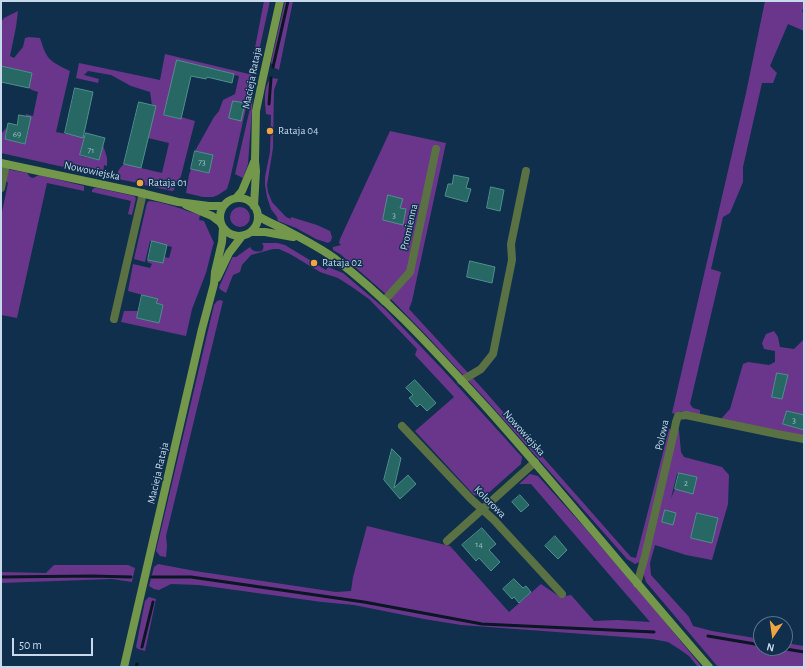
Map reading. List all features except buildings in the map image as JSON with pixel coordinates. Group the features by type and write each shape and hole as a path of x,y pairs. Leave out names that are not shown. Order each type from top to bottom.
{"street":[{"name":"Macieja Rataja","path":"254,206 256,171 256,111 280,1"},
{"name":"Promienna","path":"384,300 410,272 436,149"},
{"name":"Macieja Rataja","path":"236,198 242,191 255,161"},
{"name":"Nowowiejska","path":"3,163 178,202 209,206 223,206"},
{"path":"1,188 3,163"},
{"path":"461,381 481,369 493,354 512,260 511,244 526,171"},
{"path":"114,319 143,193"},
{"path":"231,199 244,199 250,201 254,206 258,216 256,224 248,234 235,236 230,234 222,225 220,214 223,206 231,199"},
{"name":"Nowowiejska","path":"178,202 212,216 222,225"},
{"name":"Nowowiejska","path":"258,216 327,253 384,300 419,334 535,462 709,667"},
{"name":"Macieja Rataja","path":"124,667 202,329 214,284 215,272 222,242 222,225"},
{"name":"Nowowiejska","path":"251,232 265,232 300,238"},
{"name":"Macieja Rataja","path":"214,284 230,253 242,236"},
{"name":"Polowa","path":"637,584 678,416 686,415 804,439"},
{"name":"Kolorowa","path":"402,426 471,499 494,520 562,594"},
{"path":"447,541 535,462"}],"shaded area":[{"path":"264,1 270,1 255,69 253,68 251,76 253,77 227,189 213,197 203,197 186,193 191,169 208,173 212,155 195,151 214,117 219,111 223,100 235,94 239,76 178,60 164,115 180,119 181,117 195,121 181,176 176,182 174,190 172,191 144,185 145,183 139,181 138,183 118,179 118,171 124,164 162,173 169,143 148,138 152,105 150,92 131,86 111,75 88,71 84,75 99,79 98,83 76,78 79,63 160,80 165,54 249,74"},
{"path":"285,1 293,1 279,70 273,67 271,62"},
{"path":"765,1 804,1 802,11 804,14 804,31 788,24 770,66 777,73 773,83 762,83 743,167 743,182 730,213 723,217 711,269 721,272 690,404 693,408 700,410 700,414 681,411 675,414 672,413 746,93"},
{"path":"18,11 10,56 14,58 23,47 25,38 40,38 47,56 58,65 70,71 56,132 83,137 84,135 85,136 80,156 99,160 103,145 107,158 107,166 104,165 103,175 1,153 1,134 7,127 5,139 25,144 29,129 23,128 26,114 33,116 38,92 29,88 32,73 1,66 1,22 4,18"},
{"path":"270,79 278,79 274,90 273,148 267,185 268,192 272,202 286,217 291,219 291,217 317,225 330,231 332,237 331,241 328,243 278,221 271,209 267,197 265,177 270,152 271,115 266,114 265,96 266,87"},
{"path":"253,95 248,164 243,178 235,174"},
{"path":"390,131 446,143 409,309 482,388 631,557 636,558 669,429 679,430 681,452 684,457 722,467 729,475 728,504 712,560 686,555 655,545 650,563 651,575 689,617 693,626 712,631 753,638 753,656 793,656 793,644 804,646 804,667 718,667 646,582 640,562 635,564 627,559 489,403 427,336 388,296 340,254 333,250 333,247 341,245 339,243","holes":["679,473 697,477 693,493 675,489 671,498 677,474","697,513 718,518 712,543 691,538"]},
{"path":"1,168 27,173 33,178 39,175 84,186 84,191 47,183 17,318 1,315 1,217 8,183 1,176"},
{"path":"94,188 134,196 136,198 132,215 128,214 131,201 92,192"},
{"path":"149,201 168,204 200,215 199,220 204,221 214,243 206,273 192,309 186,336 121,322 124,311 138,311 137,318 159,323 163,305 156,303 157,299 128,291 133,264 150,268 152,264 147,262 148,260 163,263 164,257 169,258 172,247 150,241 145,262 134,259 147,203"},
{"path":"236,207 244,207 250,213 250,221 244,227 236,227 230,221 230,213"},
{"path":"262,243 277,243 285,245 326,270 328,267 343,273 385,309 444,371 522,457 521,464 484,497 474,495 415,431 454,397 415,355 417,349 369,299 338,278 320,272 279,249 273,249 251,255 242,265 240,272 233,275 226,293 221,290 219,288 220,285 232,258 236,257 250,247 252,250 258,252 262,251 264,247"},
{"path":"220,300 223,301 166,536 166,557 160,556 156,551 214,305"},
{"path":"774,331 778,337 780,347 794,349 804,339 804,415 787,411 783,424 804,430 804,437 721,419 730,409 743,364 748,362 769,365 775,362 775,351 764,349 762,343 766,334"},
{"path":"530,474 538,476 585,528 702,667 698,667 689,656 668,642 652,639 461,625 354,605 199,585 171,584 159,590 149,586 154,567 158,564 336,592 351,591 353,577 367,526 450,546 509,612 541,584 560,597 571,595 594,621 617,620 650,622 531,484 519,484"},
{"path":"54,565 128,565 135,568 132,582 112,579 1,583 1,572 46,573"},
{"path":"149,597 156,599 145,651 136,647 145,601"}],"waterway":[{"path":"273,67 288,1"},
{"path":"269,104 271,78"},
{"path":"1,577 131,577"},
{"path":"152,577 191,577 364,602 482,624 654,632"},
{"path":"142,647 153,602"},
{"path":"708,636 753,644"},
{"path":"793,650 804,652"}],"place":[{"name":"Rataja 04","path":"270,131"},
{"name":"Rataja 01","path":"140,183"},
{"name":"Rataja 02","path":"314,263"}]}
